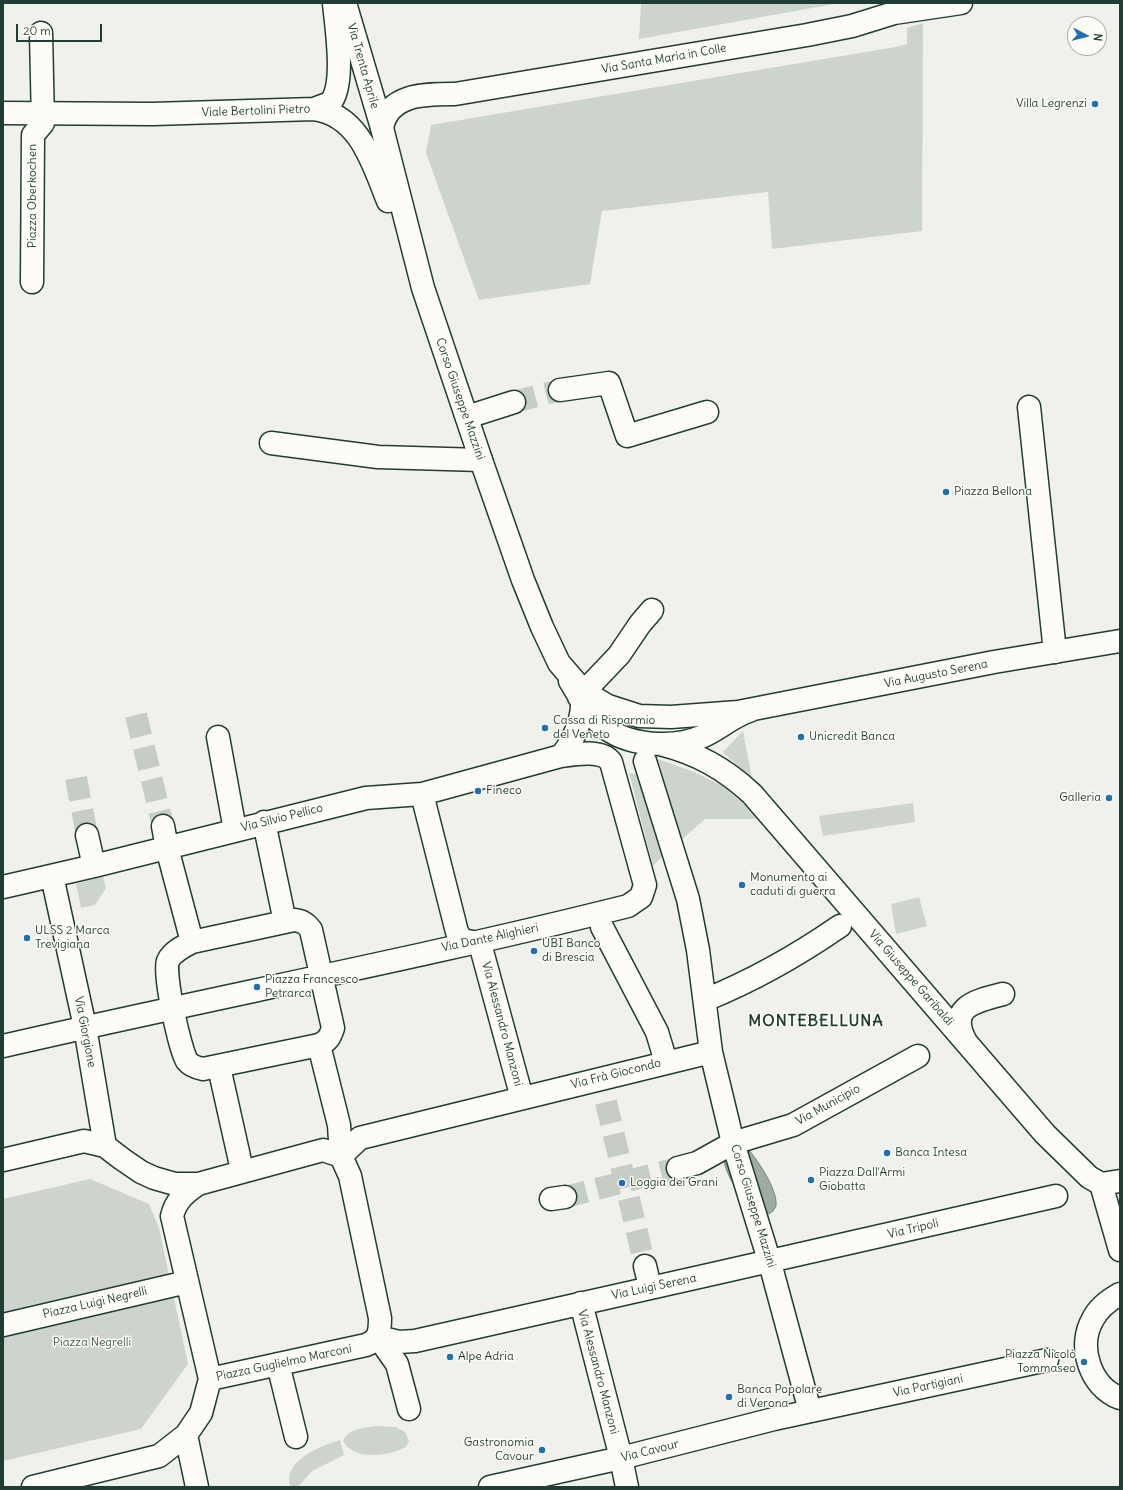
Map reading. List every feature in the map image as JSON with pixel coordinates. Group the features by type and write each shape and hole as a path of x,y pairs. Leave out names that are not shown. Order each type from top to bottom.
{"street":[{"name":"Via Trenta Aprile","path":"314,109 330,103 337,91 338,57 334,3"},
{"name":"Via Trenta Aprile","path":"345,3 382,128"},
{"name":"Via Santa Maria in Colle","path":"382,128 391,108 396,103 408,98 433,93 454,94 807,35 852,26 894,13 906,7 961,3"},
{"name":"Piazza Oberkochen","path":"32,282 34,135 43,123 41,33"},
{"name":"Viale Bertolini Pietro","path":"3,113 153,114 314,109 326,111 342,119 352,127 361,140 372,162 423,288"},
{"name":"Corso Giuseppe Mazzini","path":"382,128 423,288 531,602 559,663"},
{"path":"560,390 609,383 627,436 707,412"},
{"path":"467,417 514,402"},
{"path":"1029,407 1055,652"},
{"path":"271,443 378,457 481,460"},
{"path":"561,756 575,732 581,714 582,697 618,655 652,610"},
{"name":"Via Augusto Serena","path":"655,717 752,710 994,662 1120,641"},
{"name":"Via Giuseppe Garibaldi","path":"559,663 597,720 609,730 649,747"},
{"name":"Via Giuseppe Garibaldi","path":"582,697 600,702 621,712 655,717"},
{"name":"Via Augusto Serena","path":"649,747 674,744 701,738 731,718 752,710"},
{"path":"225,736 250,826 285,922"},
{"name":"Via Giuseppe Garibaldi","path":"611,762 614,752 620,746 630,742 649,747 688,752 710,762 730,775 752,794 1045,1134 1090,1177 1111,1182 1120,1250"},
{"name":"Corso Giuseppe Mazzini","path":"649,747 688,899 706,1000 711,1052 733,1143 770,1263 810,1411"},
{"path":"561,756 593,754 607,757 611,762"},
{"name":"Via Silvio Pellico","path":"3,887 94,866 366,798 422,794 561,756"},
{"name":"Via Dante Alighieri","path":"321,976 477,947 628,906 641,897 644,890 644,883 611,762"},
{"path":"422,794 457,932 462,940 477,947"},
{"path":"163,826 167,848 192,942"},
{"path":"87,835 94,866"},
{"name":"Via Giorgione","path":"52,876 85,1027 106,1146"},
{"path":"301,920 307,924 311,930 333,1028 331,1036 326,1042 319,1045 219,1067 204,1069 196,1068 188,1063 183,1054 166,974 168,961 177,950 192,942 285,922 301,920"},
{"path":"706,1000 727,991 798,953 840,926"},
{"path":"602,927 657,1032 666,1062"},
{"name":"Via Alessandro Manzoni","path":"477,947 522,1098"},
{"path":"3,1046 173,1007 321,976"},
{"path":"966,1043 960,1025 961,1013 974,1001 1002,994"},
{"path":"319,1045 339,1125 342,1156 350,1176 380,1318 378,1336 397,1364 409,1409"},
{"name":"Via Frà Giocondo","path":"522,1098 602,1086 666,1062 711,1052"},
{"name":"Via Municipio","path":"678,1168 697,1162 733,1143 793,1124 918,1056"},
{"path":"219,1067 242,1170"},
{"path":"342,1156 360,1138 522,1098"},
{"path":"3,1160 84,1141 106,1146 141,1172 175,1184 198,1184"},
{"path":"172,1216 174,1206 183,1194 198,1184 242,1170 323,1150 342,1156"},
{"name":"Piazza Guglielmo Marconi","path":"141,1172 161,1190 172,1216 210,1379 366,1345 373,1342 378,1336"},
{"name":"Via Tripoli","path":"728,1271 770,1263 1056,1196"},
{"path":"645,1266 650,1287"},
{"name":"Via Luigi Serena","path":"580,1303 728,1271"},
{"name":"Piazza Luigi Negrelli","path":"3,1325 187,1282"},
{"path":"1120,1293 1104,1304 1092,1320 1087,1338 1087,1357 1092,1373 1103,1387 1120,1398"},
{"path":"378,1336 399,1342 415,1341 580,1303"},
{"name":"Via Alessandro Manzoni","path":"580,1303 621,1458 627,1487"},
{"name":"Via Partigiani","path":"810,1411 1047,1360"},
{"path":"278,1364 296,1437"},
{"path":"33,1487 57,1484 159,1456 186,1435 201,1413 210,1379"},
{"name":"Via Cavour","path":"490,1487 621,1458 810,1411"},
{"path":"186,1435 197,1487"}],"green space":[{"path":"641,3 840,3 639,39"},
{"path":"923,23 922,231 772,249 768,192 602,211 590,284 479,300 426,153 431,125 901,46 907,44 907,28"},
{"path":"743,731 752,779 723,752"},
{"path":"658,759 694,772 723,786 761,819 705,819 680,841"},
{"path":"629,773 637,774 667,851 653,866"},
{"path":"913,803 915,822 823,836 819,816"},
{"path":"103,877 106,888 95,905 81,908 76,884"},
{"path":"919,897 927,926 896,934 891,904"},
{"name":"Piazza Negrelli","path":"90,1179 149,1204 159,1228 188,1364 141,1429 3,1461 3,1199"},
{"path":"376,1426 396,1427 405,1432 409,1441 406,1447 391,1453 372,1455 355,1452 343,1441 349,1433 353,1431 361,1428"},
{"path":"340,1440 344,1455 312,1471 298,1487 290,1486 289,1477 292,1469 298,1462 314,1450"}],"shaded area":[{"path":"745,1145 755,1158 774,1191 776,1206 773,1211 767,1215 751,1203 739,1191 726,1168 723,1158"}],"tunnel":[{"path":"514,402 560,390"},
{"path":"136,715 163,826"},
{"path":"76,778 87,835"},
{"path":"606,1102 645,1266"},
{"path":"565,1197 678,1168"}],"place":[{"name":"Villa Legrenzi","path":"1095,104"},
{"name":"Piazza Bellona","path":"946,492"},
{"name":"Cassa di Risparmio del Veneto","path":"545,728"},
{"name":"Unicredit Banca","path":"801,737"},
{"name":"Fineco","path":"478,791"},
{"name":"Galleria","path":"1109,798"},
{"name":"Monumento ai caduti di guerra","path":"742,885"},
{"name":"ULSS 2 Marca Trevigiana","path":"27,938"},
{"name":"UBI Banco di Brescia","path":"534,951"},
{"name":"Piazza Francesco Petrarca","path":"257,987"},
{"name":"Banca Intesa","path":"887,1153"},
{"name":"Piazza Dall'Armi Giobatta","path":"811,1180"},
{"name":"Loggia dei Grani","path":"622,1183"},
{"name":"Alpe Adria","path":"450,1357"},
{"name":"Piazza Nicolò Tommaseo","path":"1084,1362"},
{"name":"Banca Popolare di Verona","path":"729,1397"},
{"name":"Gastronomia Cavour","path":"542,1450"}],"district":[{"name":"MONTEBELLUNA","path":"816,1021"}]}
